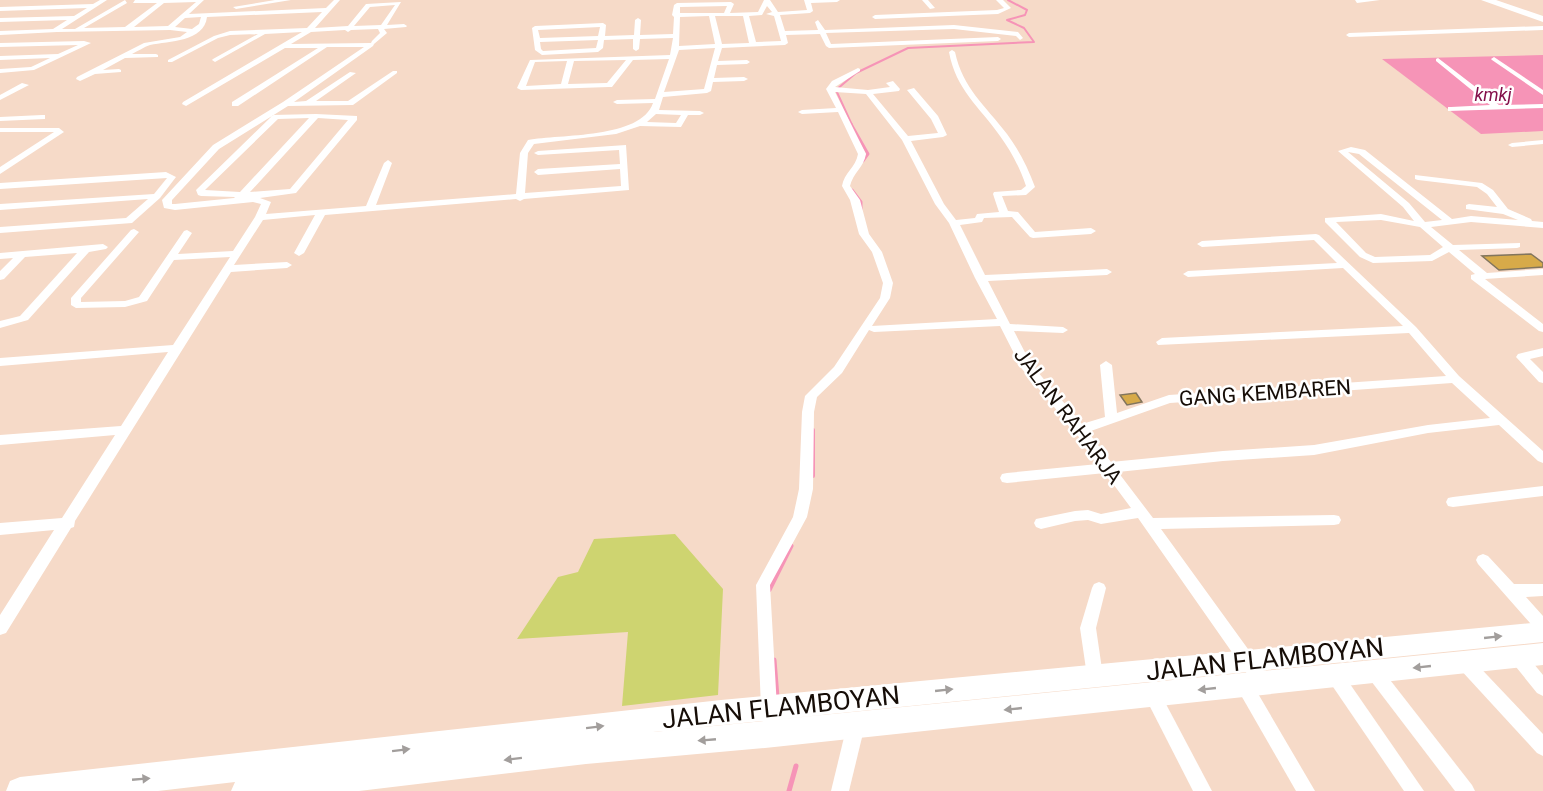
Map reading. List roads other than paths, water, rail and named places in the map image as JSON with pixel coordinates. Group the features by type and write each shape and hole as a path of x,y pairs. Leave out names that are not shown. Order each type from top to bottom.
{"highway":[{"path":"1486,0 1543,17"},
{"path":"1497,0 1543,17"}],"main road":[{"name":"JALAN FLAMBOYAN","path":"245,791 341,768 823,702 1543,632"},
{"name":"JALAN FLAMBOYAN","path":"20,791 586,751 765,735 1543,654"}],"street":[{"path":"0,33 54,31 104,0"},
{"path":"75,31 126,1 195,0"},
{"path":"172,26 201,0"},
{"path":"226,15 240,3 288,0"},
{"path":"186,104 309,30 337,0"},
{"path":"675,15 808,12 810,10 807,1 837,0"},
{"path":"889,10 932,8 925,0"},
{"path":"999,0 1008,8 1005,10"},
{"path":"1357,1 1377,0"},
{"path":"126,30 163,1"},
{"path":"676,48 785,43 777,14 767,1 760,14"},
{"path":"639,124 654,112 676,48 675,15 678,2 732,2 726,15"},
{"path":"349,29 370,4 400,3 382,28"},
{"path":"0,9 95,6"},
{"path":"955,9 1005,10"},
{"path":"183,16 327,10"},
{"path":"875,17 1005,10"},
{"path":"284,18 290,12"},
{"path":"244,20 252,13"},
{"path":"617,102 707,91 712,80 719,46 712,15"},
{"path":"746,15 753,44"},
{"path":"945,15 954,27"},
{"path":"60,31 126,30 172,26 201,16"},
{"path":"80,79 147,44 182,39 205,21 201,16"},
{"path":"0,20 74,18"},
{"path":"636,49 638,20"},
{"path":"853,20 859,30"},
{"path":"783,33 823,32 954,27 1018,34 1020,38 829,46 823,32 818,22"},
{"path":"603,23 601,38 600,48 596,51 542,52 538,51 534,29 603,23"},
{"path":"215,60 278,25"},
{"path":"172,26 192,31"},
{"path":"230,33 237,26"},
{"path":"170,61 216,37 230,33 404,26"},
{"path":"374,42 384,33 382,28"},
{"path":"1349,35 1543,28"},
{"path":"536,39 675,36"},
{"path":"0,45 88,43 32,69 0,71"},
{"path":"1,59 21,45"},
{"path":"0,628 69,523 124,430 260,217 266,201 241,197 200,191 276,117 354,118 293,191 281,194 241,197 175,207 165,204 216,147 286,104 370,45 283,46"},
{"path":"235,104 325,46"},
{"path":"952,52 955,70 964,88 1016,153 1031,187 1023,192 997,194 1004,214"},
{"path":"1,59 62,56"},
{"path":"123,57 156,56"},
{"path":"630,59 607,85 521,88 532,61 673,57"},
{"path":"607,85 610,59"},
{"path":"1494,59 1543,93"},
{"path":"564,87 571,60"},
{"path":"1438,60 1497,107"},
{"path":"716,63 747,62"},
{"path":"775,708 763,585 800,516 806,489 811,396 838,370 885,298 888,283 877,252 864,234 855,200 846,186 847,178 862,160 862,154 832,89 835,83 858,70"},
{"path":"93,72 119,71"},
{"path":"286,104 353,101 396,72"},
{"path":"306,104 352,73"},
{"path":"712,80 744,79"},
{"path":"832,89 848,88 868,92 896,89 890,83"},
{"path":"0,86 25,85 0,98"},
{"path":"906,139 943,135 935,118 911,90"},
{"name":"JALAN RAHARJA","path":"868,92 906,139 940,204 954,223 1004,325 1031,373 1080,430 1150,524 1245,661 1253,684 1306,791"},
{"path":"1451,109 1543,106"},
{"path":"802,112 841,110"},
{"path":"654,112 700,113"},
{"path":"520,198 524,153 531,142 599,135 639,124 678,125 685,114"},
{"path":"241,197 316,116"},
{"path":"0,119 42,117"},
{"path":"0,130 61,131 0,171"},
{"path":"0,138 13,130"},
{"path":"1512,145 1543,142"},
{"path":"260,217 626,188 622,147 538,153"},
{"path":"1449,221 1362,152 1351,149 1342,151 1406,205 1423,225 1448,248 1484,276"},
{"path":"370,208 388,163"},
{"path":"538,172 624,166"},
{"path":"0,186 171,176 157,196 129,221 0,230"},
{"path":"1418,177 1479,185 1490,192 1505,211"},
{"path":"0,207 157,196"},
{"path":"1469,207 1505,211 1540,225"},
{"path":"299,253 322,212"},
{"path":"954,223 979,220 980,216 1015,214 1033,235 1091,231"},
{"path":"1517,245 1448,248 1432,258 1373,260 1363,255 1328,219 1381,218 1423,225 1471,219 1540,225"},
{"path":"134,232 76,298 76,305 98,306 138,302 188,233"},
{"path":"1202,244 1313,236 1412,329 1455,379 1498,421 1543,458"},
{"path":"0,256 103,247"},
{"path":"0,325 24,318 86,249"},
{"path":"0,277 22,254"},
{"path":"171,257 236,254"},
{"path":"226,269 287,265"},
{"path":"1188,274 1347,266"},
{"path":"980,278 1107,272"},
{"path":"1543,272 1475,277 1543,329"},
{"path":"874,329 1004,325 1063,330"},
{"path":"1162,342 1412,329"},
{"path":"0,362 178,348"},
{"path":"1543,352 1522,357 1543,379"},
{"path":"1106,365 1111,417"},
{"name":"GANG KEMBAREN","path":"1080,430 1111,417 1169,399 1455,379"},
{"path":"1007,478 1223,456 1314,450 1428,429 1498,421"},
{"path":"0,440 124,430"},
{"path":"1454,502 1537,491 1543,503"},
{"path":"1041,523 1075,516 1088,515 1101,519 1141,512"},
{"path":"1150,524 1334,520"},
{"path":"0,528 69,523"},
{"path":"1483,560 1543,627"},
{"path":"1095,676 1088,628 1099,588"},
{"path":"1510,591 1543,590"},
{"path":"1518,657 1543,688"},
{"path":"1464,663 1543,747"},
{"path":"1374,672 1466,791"},
{"path":"1335,676 1415,791"},
{"path":"1152,695 1203,791"},
{"path":"840,791 856,726"}],"water":[{"name":"kmkj","path":"1543,55 1543,131 1481,134 1382,59"}],"waterway":[{"path":"852,125 836,90 856,73 908,48 1034,42 1024,28 1007,20 1025,15 1027,10 1008,0"},
{"path":"851,124 868,154 863,161"},
{"path":"852,190 861,202 861,209"},
{"path":"813,430 813,476"},
{"path":"769,590 791,546"},
{"path":"774,660 777,697"},
{"path":"789,791 796,766"}]}
